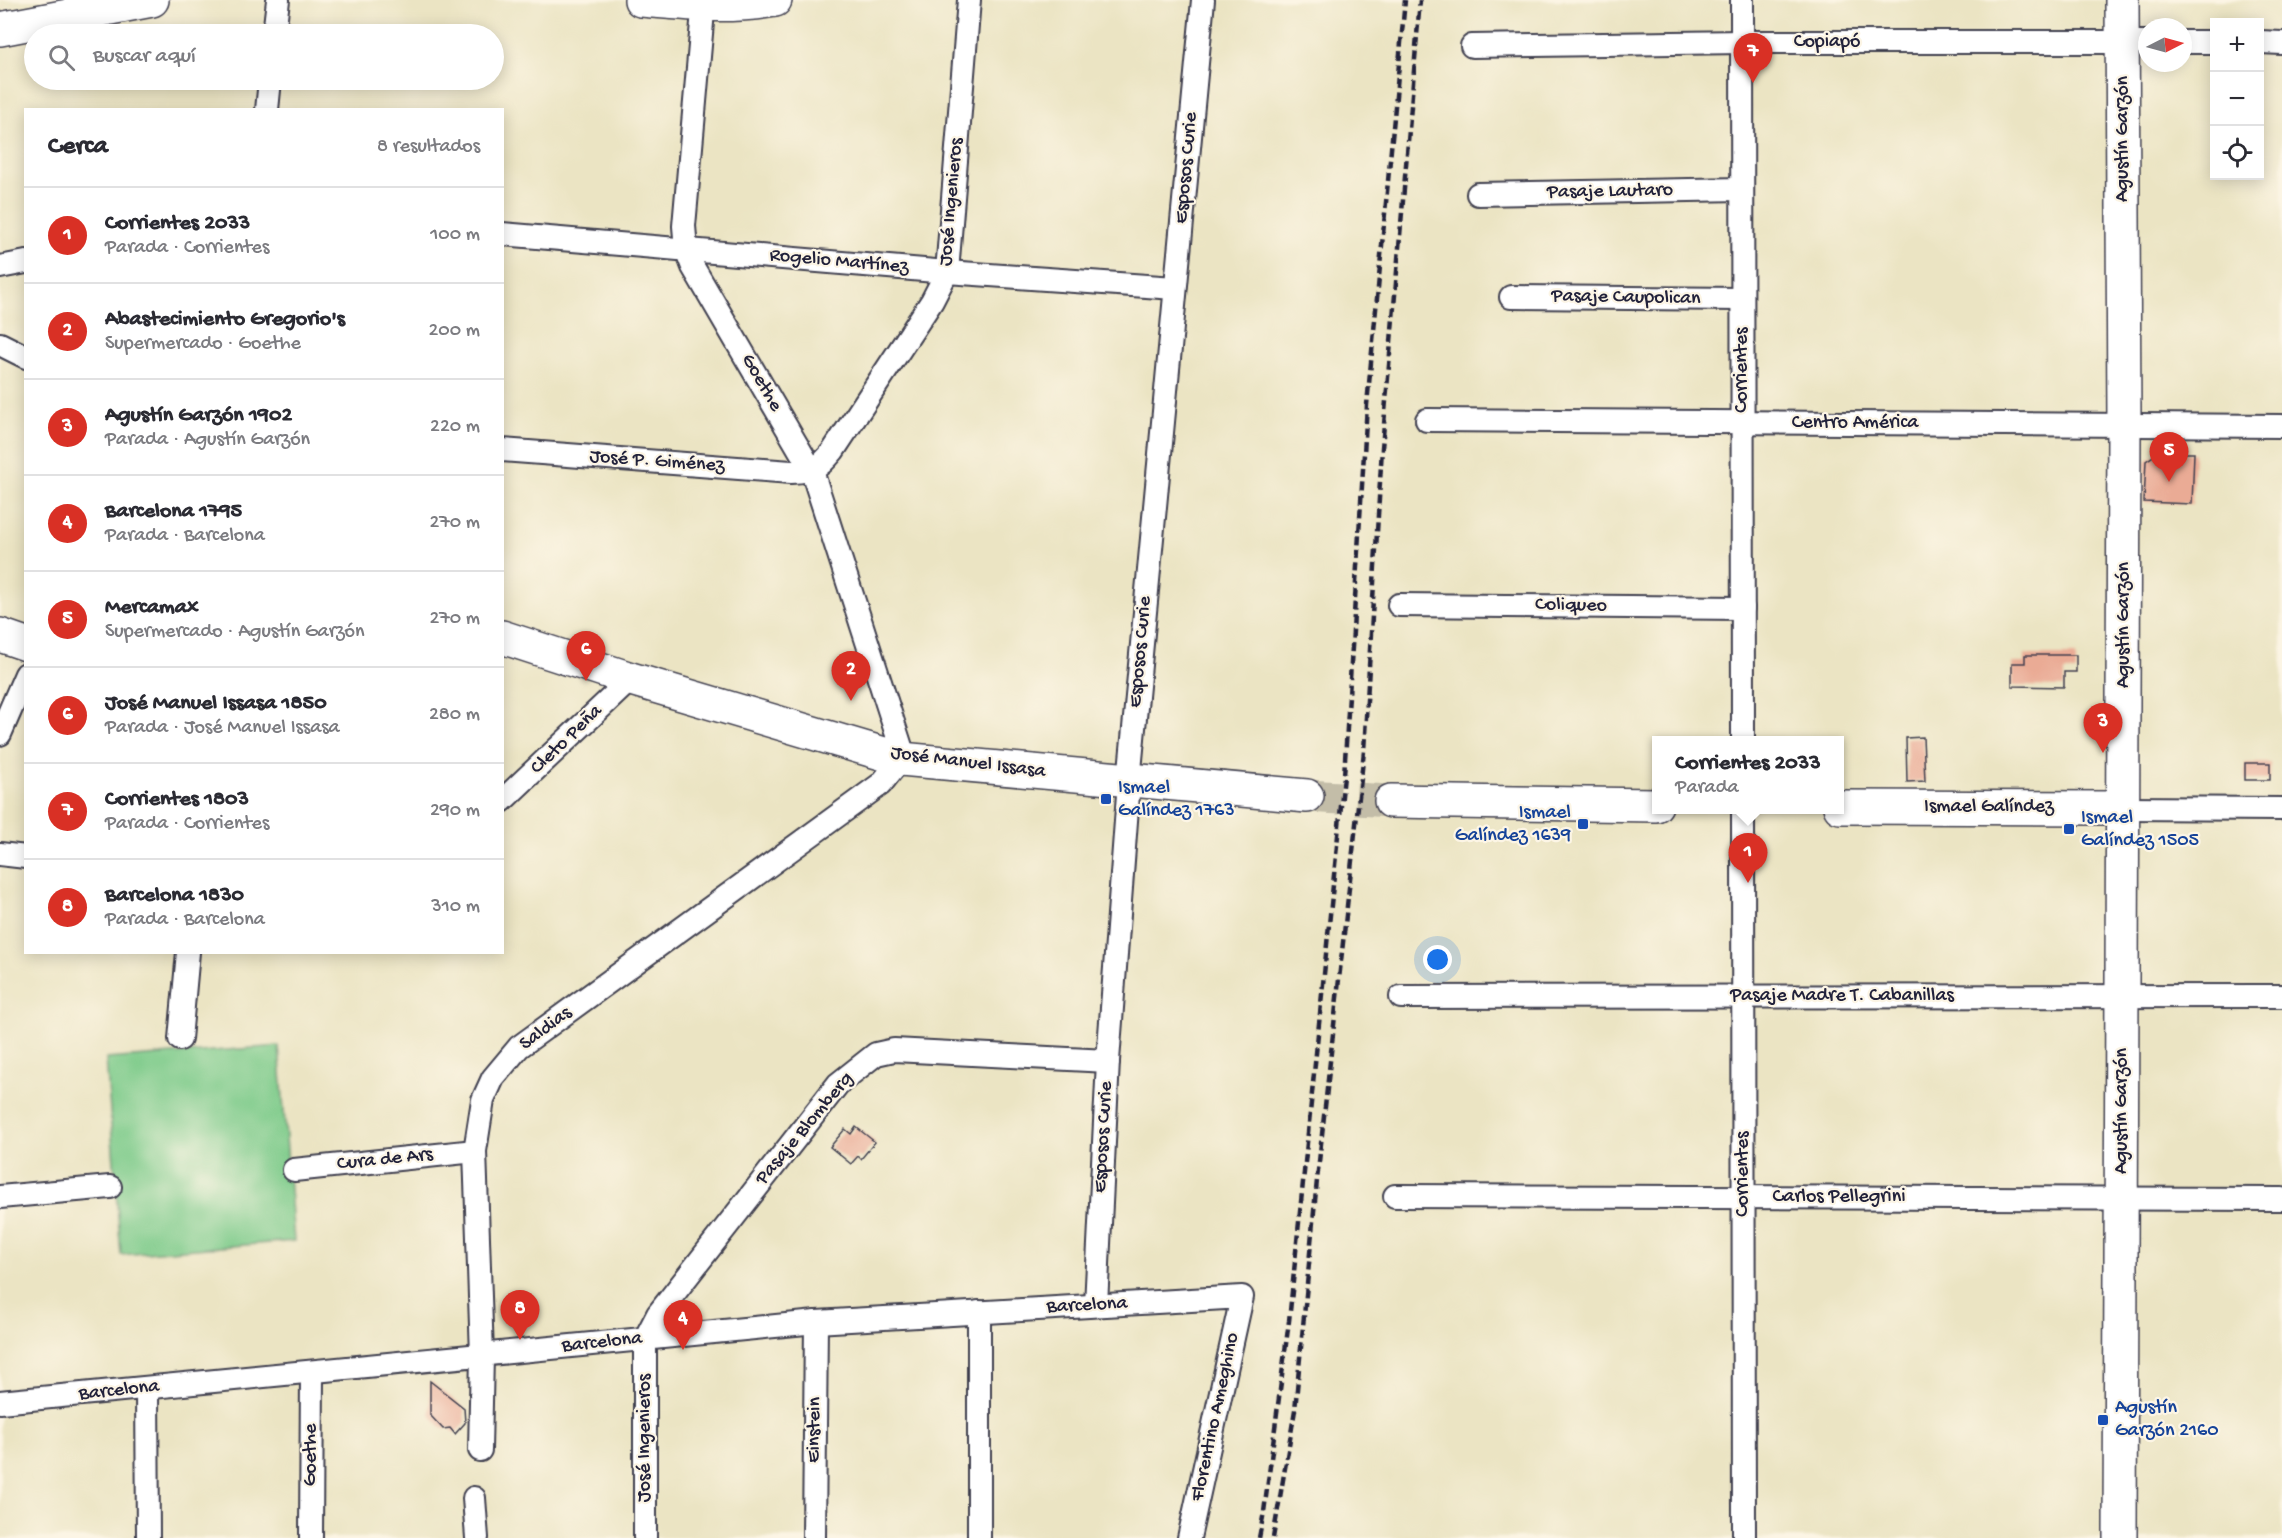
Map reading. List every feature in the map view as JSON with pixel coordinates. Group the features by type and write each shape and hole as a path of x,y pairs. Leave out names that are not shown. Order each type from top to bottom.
{"main road":[{"path":"26,24 152,0"},
{"path":"641,0 744,4 775,0"},
{"name":"Agustín Garzón","path":"2120,1538 2124,425 2135,42 2122,0"},
{"path":"0,29 24,24"},
{"path":"0,635 24,643"},
{"name":"José Manuel Issasa","path":"504,638 631,679 902,759 1307,796"},
{"path":"1391,801 1652,805"},
{"name":"Ismael Galíndez","path":"1844,807 2123,808"}],"street":[{"path":"275,24 278,0"},
{"name":"José Ingenieros","path":"812,471 822,465 833,451 932,301 947,272 969,0"},
{"name":"Esposos Curie","path":"1096,1305 1108,1060 1129,781 1203,0"},
{"name":"Corrientes","path":"1742,0 1743,736"},
{"name":"Goethe","path":"704,3 684,226 686,249 693,267 812,471 901,747 902,759"},
{"name":"Copiapó","path":"1472,46 1743,42 2135,42"},
{"path":"2192,42 2210,42"},
{"path":"2264,42 2282,43"},
{"path":"267,108 269,90"},
{"name":"Pasaje Lautaro","path":"1478,194 1742,189"},
{"name":"Rogelio Martínez","path":"504,234 947,272 1175,288"},
{"path":"0,267 24,261"},
{"name":"Pasaje Caupolican","path":"1511,297 1742,299"},
{"path":"0,344 24,356"},
{"name":"Centro América","path":"1427,420 2282,426"},
{"name":"José P. Giménez","path":"504,450 791,472 812,471"},
{"name":"Coliqueo","path":"1399,605 1743,608"},
{"path":"0,734 24,679"},
{"name":"Cleto Peña","path":"504,799 631,679"},
{"name":"Saldias","path":"480,1450 482,1355 476,1150 483,1100 494,1078 519,1047 881,784 902,759"},
{"name":"Ismael Galíndez","path":"2123,808 2282,809"},
{"name":"Corrientes","path":"1743,814 1744,1538"},
{"path":"0,854 24,857"},
{"path":"180,1039 188,954"},
{"name":"Pasaje Madre T. Cabanillas","path":"1401,997 2282,996"},
{"name":"Pasaje Blomberg","path":"645,1339 658,1314 838,1084 876,1054 894,1050 915,1050 1108,1060"},
{"name":"Cura de Ars","path":"294,1170 476,1150"},
{"path":"0,1197 110,1187"},
{"name":"Carlos Pellegrini","path":"1395,1196 2282,1199"},
{"name":"Barcelona","path":"0,1402 816,1322 1242,1297"},
{"name":"Florentino Ameghino","path":"1189,1538 1242,1297"},
{"path":"979,1312 979,1538"},
{"name":"Einstein","path":"814,1538 816,1322"},
{"name":"José Ingenieros","path":"645,1339 645,1538"},
{"name":"Goethe","path":"311,1538 312,1372"},
{"path":"147,1388 148,1538"},
{"path":"474,1498 477,1538"}],"green space":[{"path":"279,1046 294,1241 121,1255 106,1059"}],"building":[{"path":"2158,453 2194,453 2192,504 2144,502 2146,461"},
{"path":"2025,655 2076,655 2076,672 2064,672 2064,687 2012,686 2012,663 2025,663"},
{"path":"1923,737 1925,781 1907,782 1906,738"},
{"path":"2245,763 2270,763 2270,780 2245,780"},
{"path":"856,1127 875,1142 861,1159 858,1156 851,1164 830,1147 845,1129 851,1134"},
{"path":"430,1381 464,1408 465,1423 455,1434 450,1428 443,1429 430,1415"}],"tunnel":[{"path":"1307,796 1391,801"}],"railway":[{"path":"1259,1538 1289,1321 1344,776 1367,405 1405,0"},
{"path":"1273,1538 1295,1410 1317,1180 1364,751 1382,448 1420,0"}],"place":[{"name":"Corrientes 1803","path":"1753,83"},
{"name":"Mercamax","path":"2169,482"},
{"name":"José Manuel Issasa 1850","path":"586,681"},
{"name":"Abastecimiento Gregorio's","path":"851,701"},
{"name":"Agustín Garzón 1902","path":"2103,753"},
{"name":"Ismael Galíndez 1763","path":"1106,799"},
{"name":"Ismael Galíndez 1639","path":"1583,824"},
{"name":"Ismael Galíndez 1505","path":"2069,829"},
{"name":"Corrientes 2033","path":"1748,883"},
{"name":"Barcelona 1830","path":"520,1340"},
{"name":"Barcelona 1795","path":"683,1350"},
{"name":"Agustín Garzón 2160","path":"2103,1420"}]}
